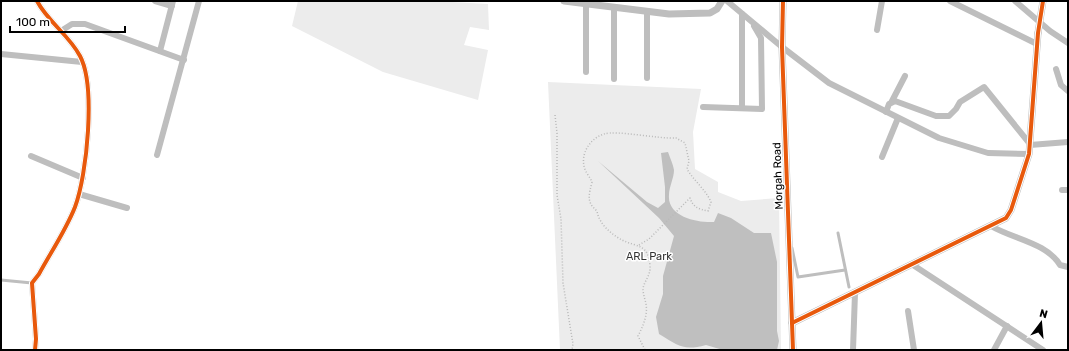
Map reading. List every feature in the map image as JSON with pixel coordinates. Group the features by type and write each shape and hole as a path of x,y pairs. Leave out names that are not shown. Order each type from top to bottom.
{"street":[{"path":"35,350 36,339 32,283 39,274 71,214 79,194 85,160 88,95 82,62 72,43 41,9 37,1"},
{"path":"155,1 173,4 160,51"},
{"path":"157,155 200,1"},
{"path":"564,1 670,14 710,12 717,9 722,1"},
{"path":"727,1 782,47 829,83 886,112 939,138 988,153 1029,154"},
{"name":"Morgah Road","path":"783,1 782,47 793,350"},
{"path":"877,30 882,1"},
{"path":"950,1 1037,44"},
{"path":"1015,1 1068,43"},
{"path":"792,323 913,265 1006,218 1011,210 1029,154 1038,33 1043,1"},
{"path":"586,4 586,72"},
{"path":"614,7 614,79"},
{"path":"647,11 647,78"},
{"path":"742,14 742,108"},
{"path":"702,107 762,109 761,38 752,22"},
{"path":"61,31 72,24 85,24 184,60"},
{"path":"1,54 82,62"},
{"path":"1056,69 1061,85 1068,91"},
{"path":"886,112 905,76"},
{"path":"892,101 936,116 949,116 960,102 984,88 1030,145"},
{"path":"882,156 898,118"},
{"path":"1030,145 1068,142"},
{"path":"31,156 83,178"},
{"path":"79,194 127,208"},
{"path":"992,226 1003,234 1047,250 1056,258 1060,265 1068,267"},
{"path":"913,265 1043,350"},
{"path":"853,350 855,293"},
{"path":"908,311 914,350"},
{"path":"994,350 1007,326"}],"lane":[{"path":"789,230 798,277 845,270"},
{"path":"838,232 849,288"},
{"path":"1,280 32,283"}],"path":[{"path":"555,115 557,133 557,195 561,219 562,283 573,344 572,350"},
{"path":"639,245 654,234 690,198 696,208 708,210 711,206 711,202 708,194 701,188 687,169 689,161 685,143 676,138 605,134 592,141 587,147 584,165 592,182 588,199 591,207 597,211 598,218 606,229 623,240 639,245 647,252 651,268 643,290 646,305 646,318 638,336 646,350"}],"green space":[{"path":"298,1 434,1 488,4 489,30 470,27 464,45 488,50 478,100 383,72 292,26"},
{"name":"ARL Park","path":"548,82 701,89 693,132 695,169 718,182 718,192 741,201 779,198 781,350 560,350"}],"shaded area":[{"path":"668,152 674,170 669,192 670,203 673,209 678,213 692,220 714,222 718,213 731,218 754,233 771,233 777,262 777,331 779,341 777,350 723,350 706,345 692,348 681,346 659,334 656,317 663,294 663,276 674,236 659,218 598,161 647,202 658,208 665,202 665,187 661,153"}],"cycle path":[{"path":"35,350 36,339 32,283 39,274 58,241 75,207 83,174 89,109 85,70 80,56 75,48 47,16 37,1"},
{"path":"783,1 782,47 793,350"},
{"path":"792,323 1006,218 1011,210 1029,154 1038,33 1043,1"}]}
